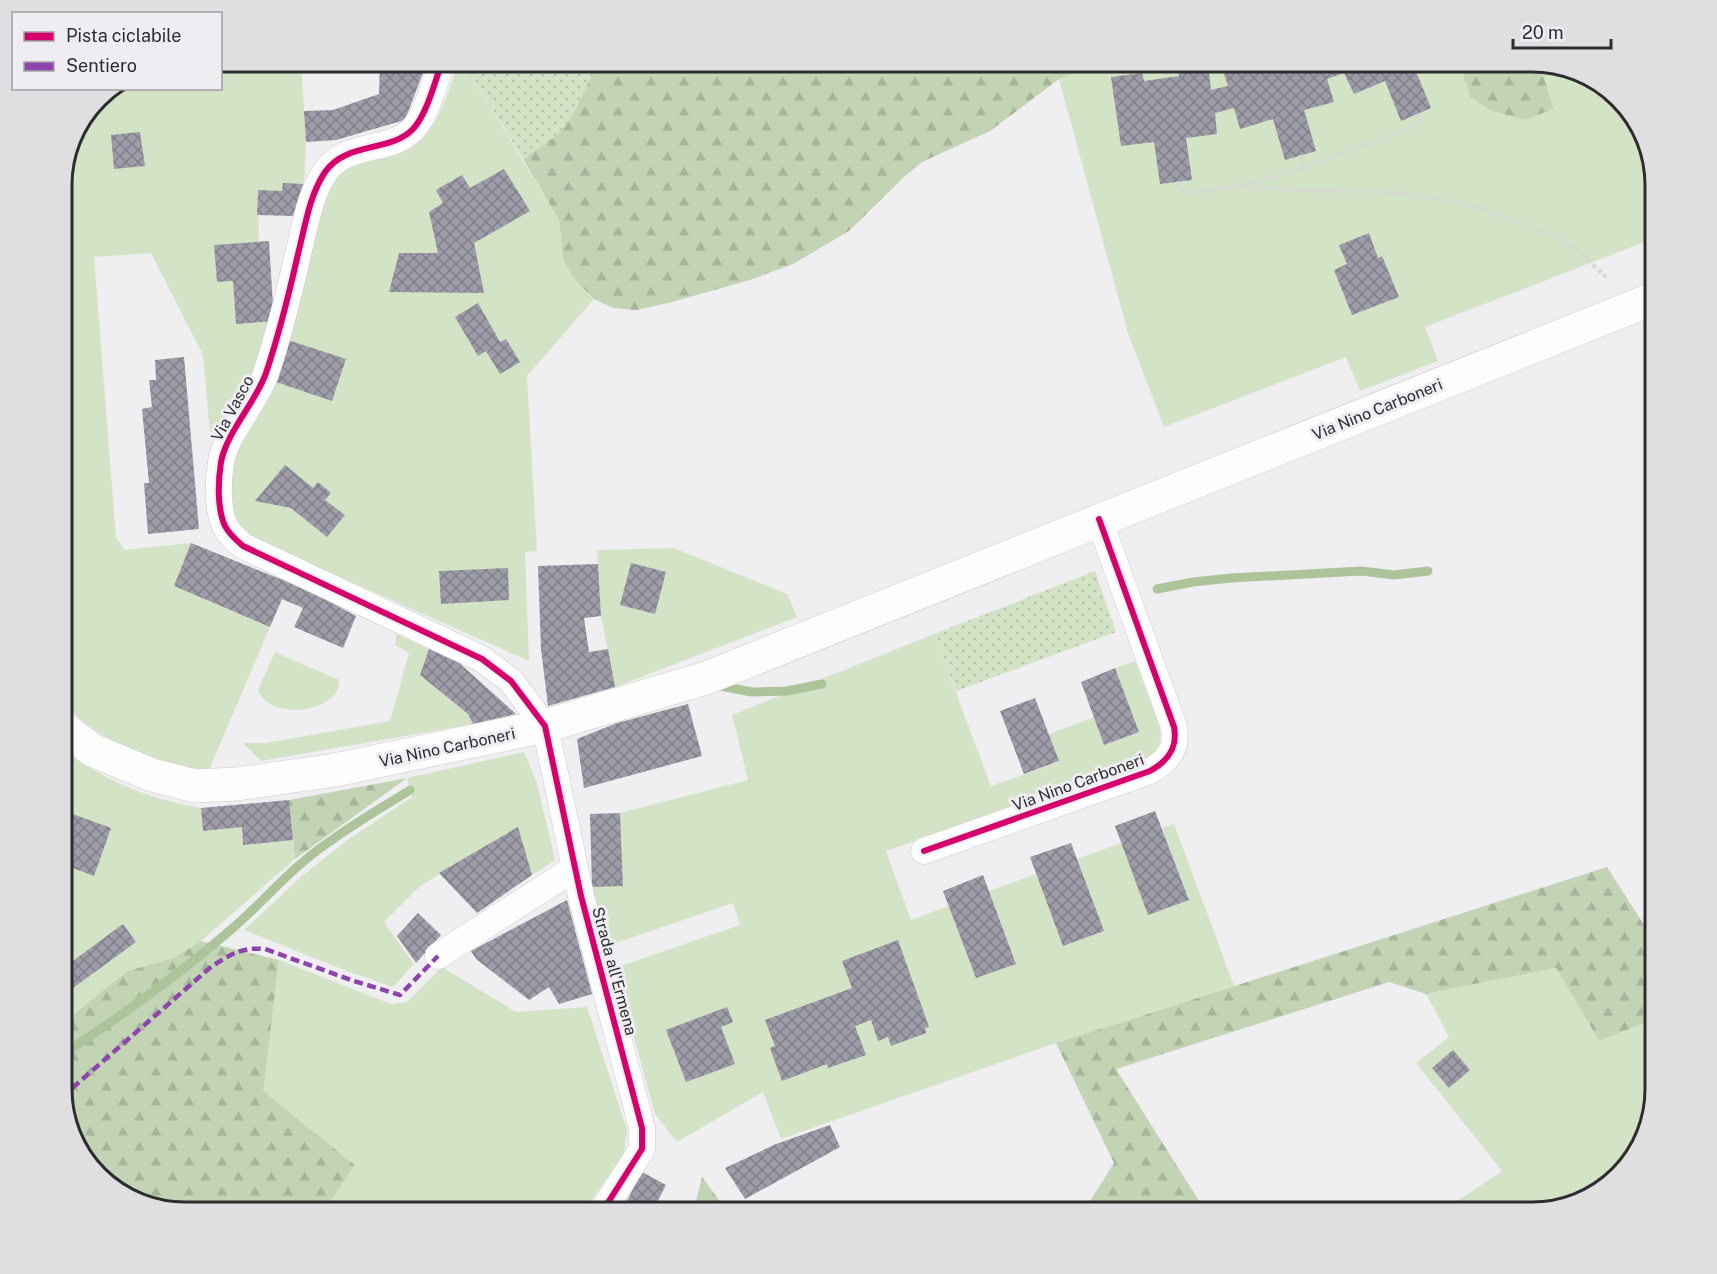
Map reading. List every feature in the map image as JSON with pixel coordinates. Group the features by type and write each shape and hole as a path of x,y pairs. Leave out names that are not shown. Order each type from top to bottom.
{"main road":[{"name":"Via Nino Carboneri","path":"72,734 93,750 123,764 180,783 211,786 335,770 545,726 706,678 1645,302"}],"street":[{"name":"Via Vasco","path":"438,72 424,109 412,130 397,139 338,158 331,164 319,183 264,380 223,453 220,472 222,512 226,527 243,546 482,659 511,681 545,726"},
{"name":"Via Nino Carboneri","path":"924,850 1150,771 1171,753 1175,742 1174,726 1099,519"},
{"name":"Strada all'Ermena","path":"545,726 575,868 640,1117 643,1138 642,1149 637,1160 609,1202"},
{"path":"438,956 575,868"}],"path":[{"path":"1176,182 1184,193 1241,186 1304,168 1421,123 1418,114"},
{"path":"1300,155 1304,168"},
{"path":"1241,186 1283,190 1380,192 1426,196 1465,204 1502,216 1563,242 1582,255 1606,277"}],"green space":[{"path":"222,72 302,72 306,142 304,184 282,191 258,190 259,242 214,245 217,282 233,281 236,323 274,321 254,377 224,430 210,432 203,355 151,253 94,257 116,537 124,550 191,543 174,586 270,627 209,770 169,763 129,749 92,728 72,711 72,178 78,149 95,116 124,90 222,90"},
{"path":"455,72 469,72 559,220 563,260 574,279 594,299 527,376 537,551 525,552 529,661 253,538 244,533 233,516 232,462 273,381 332,401 346,360 288,340 308,269 320,210 329,187 350,167 399,154 422,139 438,116"},
{"path":"469,72 594,72 561,131 523,159"},
{"path":"594,72 1078,72 1059,79 990,131 922,162 849,231 793,264 750,280 637,310 613,308 594,299 574,279 563,260 559,220 523,159 561,131"},
{"path":"1078,72 1463,72 1470,97 1491,111 1525,120 1554,109 1543,73 1561,76 1601,95 1622,116 1630,129 1639,149 1645,178 1645,242 1425,327 1438,361 1360,391 1346,357 1164,427 1128,333 1059,79"},
{"path":"1463,72 1543,73 1554,109 1525,120 1491,111 1470,97"},
{"path":"674,548 787,594 797,617 615,687 601,616 597,550"},
{"path":"1095,571 1116,632 956,691 934,634"},
{"path":"396,634 429,649 420,675 468,714 473,724 261,761 243,743 266,743 390,721 409,653 395,645"},
{"path":"934,634 991,786 1059,762 1049,734 1094,717 1104,745 1139,732 1115,668 1135,661 1160,727 1160,737 1157,750 1146,760 886,851 911,920 949,906 976,978 1016,963 989,891 1036,874 1064,946 1103,931 1077,859 1121,843 1189,899 1162,828 1174,824 1234,986 1056,1043 781,1139 763,1092 677,1142 655,1114 615,968 740,925 733,903 607,946 592,887 623,885 620,813 748,780 732,715"},
{"path":"275,652 339,680 337,690 330,699 305,709 290,710 265,701 258,690"},
{"path":"524,752 537,783 555,860 532,875 518,827 419,887 384,922 414,964 393,987 244,930 303,875 349,839 412,797 407,778"},
{"path":"72,756 128,787 164,800 201,808 203,831 242,827 243,844 293,840 295,859 201,941 173,958 127,971 72,1014"},
{"path":"407,778 295,859 289,800"},
{"path":"1607,867 1645,926 1645,1023 1599,1041 1556,968 1426,994 1389,982 1116,1069 1200,1202 1089,1202 1114,1163 1056,1043"},
{"path":"201,941 279,960 264,1091 355,1165 331,1202 170,1201 149,1196 128,1187 110,1174 91,1152 81,1132 73,1104 72,1014 127,971 173,958"},
{"path":"279,960 391,1004 407,1002 442,967 516,1012 587,1007 627,1130 624,1153 591,1202 331,1202 355,1165 263,1091"},
{"path":"1556,968 1599,1041 1645,1023 1643,1111 1633,1139 1622,1158 1595,1183 1561,1198 1532,1202 1456,1202 1502,1171 1416,1063 1449,1037 1426,994"},
{"path":"702,1177 721,1202 696,1201"}],"building":[{"path":"380,72 423,72 405,120 336,140 306,142 304,111 333,110 379,94"},
{"path":"1178,72 1209,72 1211,90 1228,86 1223,72 1416,72 1431,108 1401,121 1385,81 1354,94 1344,73 1327,79 1334,102 1304,110 1316,151 1285,160 1273,119 1240,129 1234,108 1215,113 1217,134 1186,138 1192,180 1160,184 1154,142 1121,146 1111,77 1142,73 1144,81 1179,76"},
{"path":"140,132 145,166 114,169 111,135"},
{"path":"504,169 530,211 474,243 484,293 389,292 399,253 438,253 429,212 443,203 436,190 462,175 470,188"},
{"path":"283,183 304,184 303,196 293,216 257,215 258,190 282,191"},
{"path":"1369,233 1378,258 1382,256 1399,297 1352,315 1334,270 1347,264 1339,245"},
{"path":"269,241 274,321 236,324 233,281 217,282 214,245"},
{"path":"478,303 500,342 506,339 520,362 500,374 486,351 478,356 455,317"},
{"path":"288,340 346,359 332,401 273,381"},
{"path":"184,357 199,529 148,534 144,483 149,483 142,409 152,407 149,380 156,380 155,360"},
{"path":"285,465 313,488 318,482 331,493 325,500 345,515 327,537 291,508 255,501"},
{"path":"191,543 310,591 356,616 343,648 294,627 303,608 282,599 270,627 174,586"},
{"path":"631,563 666,572 655,614 620,605"},
{"path":"598,564 601,616 584,618 589,652 608,649 615,687 548,706 541,649 538,566"},
{"path":"508,568 509,600 441,604 439,571"},
{"path":"429,649 457,661 516,714 473,724 468,714 420,675"},
{"path":"1115,668 1139,732 1104,745 1081,682"},
{"path":"1035,698 1059,761 1024,774 1000,711"},
{"path":"688,704 702,756 584,788 577,739 617,723"},
{"path":"289,800 293,840 243,845 242,827 203,831 201,808"},
{"path":"1155,811 1189,900 1148,915 1115,826"},
{"path":"620,813 623,886 592,887 590,814"},
{"path":"72,814 111,828 94,876 72,868"},
{"path":"518,827 532,875 477,913 439,873"},
{"path":"1071,843 1104,931 1063,946 1030,857"},
{"path":"983,875 1016,964 976,978 943,891"},
{"path":"567,900 592,994 559,1004 549,987 529,1000 476,959 471,951"},
{"path":"418,913 441,935 416,963 397,936"},
{"path":"123,924 136,942 72,989 72,962"},
{"path":"898,940 929,1027 925,1028 926,1033 891,1046 888,1037 878,1041 871,1020 855,1026 866,1055 828,1068 827,1064 782,1081 770,1048 775,1046 765,1020 852,988 842,961"},
{"path":"727,1007 733,1022 721,1027 735,1064 686,1082 666,1030"},
{"path":"1453,1050 1470,1070 1449,1088 1432,1068"},
{"path":"830,1125 840,1147 745,1199 725,1168 776,1144"},
{"path":"642,1172 666,1185 657,1202 626,1202"}],"waterway":[{"path":"1157,589 1231,578 1362,571 1394,575 1428,571"},
{"path":"720,686 752,692 787,691 822,684"},
{"path":"72,1048 193,961 234,927 316,851 410,790"}],"marked path":[{"path":"72,1088 212,966 237,952 265,949 400,995 438,956"}],"cycle path":[{"path":"438,72 426,106 413,129 393,141 356,151 334,162 320,181 308,212 266,373 224,451 219,478 219,503 225,526 243,546 482,659 511,681 545,726 581,896 642,1128 642,1149 608,1202"},
{"path":"924,851 1150,771 1162,763 1173,748 1174,727 1099,519"}]}
